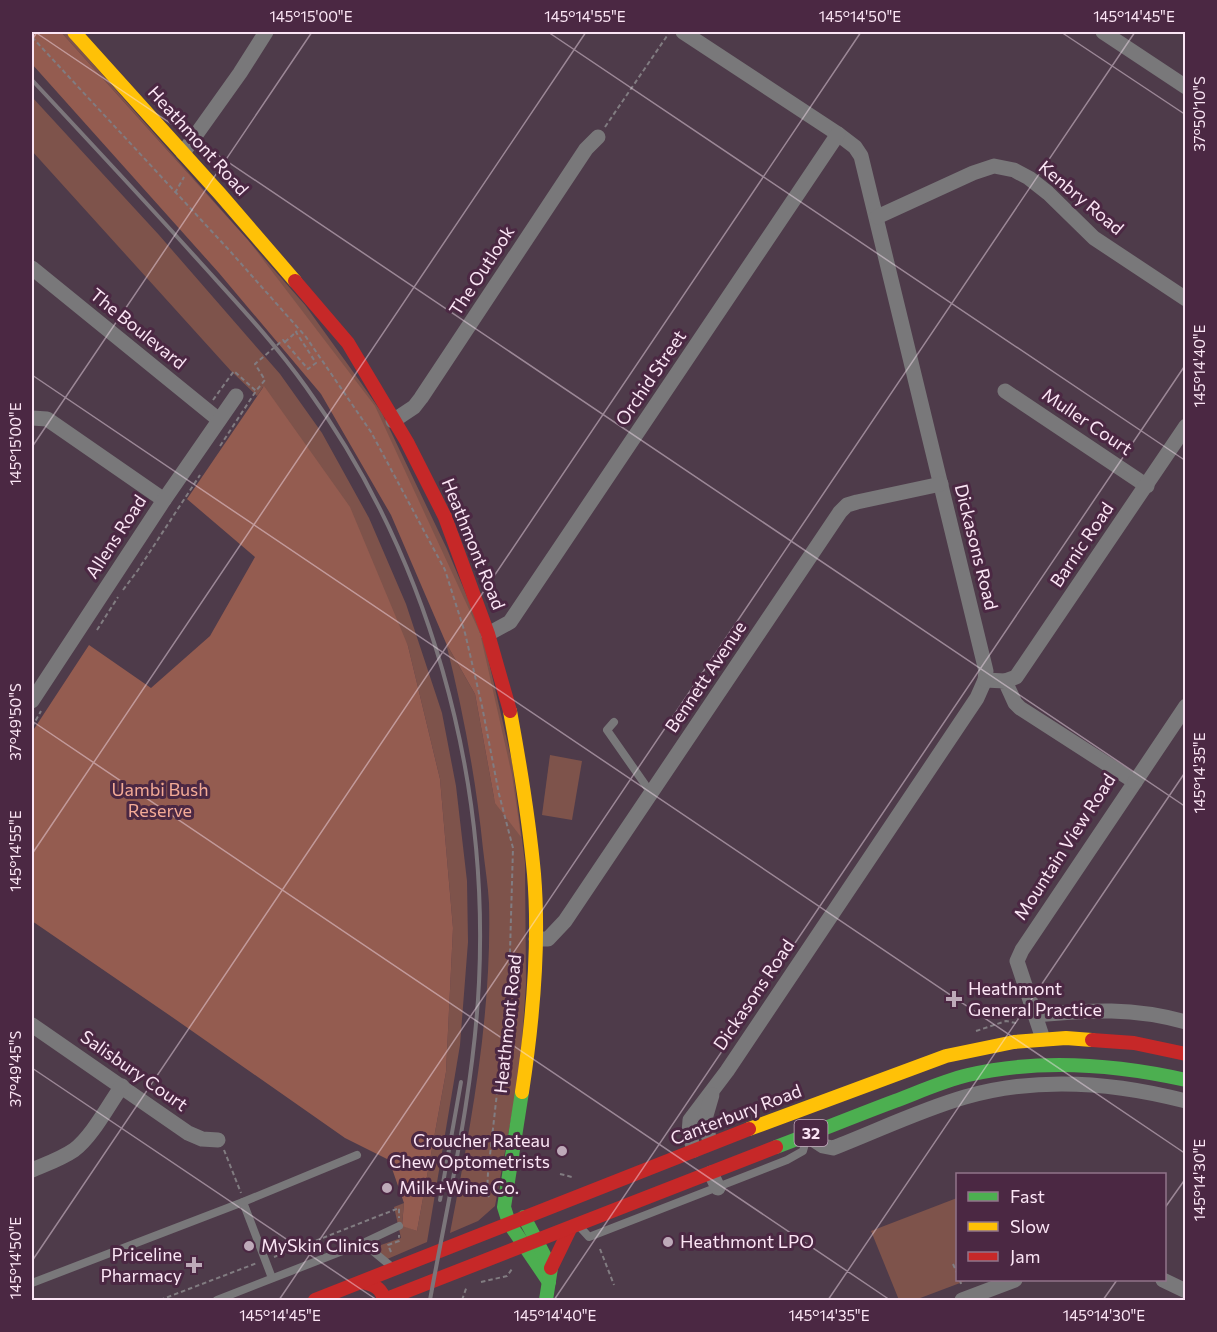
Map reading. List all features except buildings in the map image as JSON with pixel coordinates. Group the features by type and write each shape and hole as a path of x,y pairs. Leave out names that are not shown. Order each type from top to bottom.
{"main road":[{"name":"Heathmont Road","path":"74,32 183,153 348,344 406,442 445,517 488,634 509,703 527,809 534,875 536,939 533,1005 526,1067 506,1188"},
{"name":"Canterbury Road","path":"315,1300 362,1282 394,1263 414,1261 710,1143 946,1056 986,1046 1043,1039 1112,1040 1185,1054"},
{"name":"32","path":"384,1300 806,1135 967,1075 1016,1066 1044,1064 1120,1067 1185,1080"},
{"path":"710,1143 711,1173"},
{"path":"694,1150 711,1173"},
{"path":"517,1220 537,1241 550,1275"},
{"path":"517,1220 524,1246 550,1275"},
{"path":"546,1300 550,1275 574,1227"},
{"path":"362,1282 370,1283 380,1289 384,1300"}],"street":[{"path":"183,153 266,32"},
{"name":"Dickasons Road","path":"683,32 838,134 855,147 861,156 984,664 985,680 970,707 713,1092 700,1104 697,1120"},
{"path":"1103,32 1185,87"},
{"name":"Orchid Street","path":"488,634 510,621 838,134"},
{"name":"The Outlook","path":"393,421 414,407 421,398 586,149 598,137"},
{"name":"Kenbry Road","path":"877,217 973,173 994,166 1014,170 1048,193 1094,238 1185,299"},
{"name":"The Boulevard","path":"32,268 219,420"},
{"name":"Muller Court","path":"1005,391 1147,486"},
{"name":"Allens Road","path":"38,704 164,500 236,396"},
{"path":"32,418 47,419 164,500"},
{"name":"Barnic Road","path":"1005,681 1016,676 1147,486 1185,426"},
{"name":"Bennett Avenue","path":"536,939 548,939 565,921 840,512 857,502 941,484"},
{"path":"985,680 1005,681"},
{"name":"Mountain View Road","path":"1005,681 1015,703 1020,708 1135,783 1022,950 1017,961 1043,1039"},
{"path":"1135,783 1185,706"},
{"path":"1036,1015 1114,1010 1150,1014 1185,1022"},
{"name":"Salisbury Court","path":"32,1025 188,1133 202,1139 218,1140"},
{"path":"806,1135 820,1145 833,1148 965,1097 1022,1086 1082,1083 1112,1086 1185,1101"},
{"path":"32,1170 76,1149 122,1086"},
{"path":"694,1150 689,1133 697,1120 710,1143"},
{"path":"711,1173 718,1188"},
{"name":"Heathmont Road","path":"506,1188 517,1220"},
{"path":"962,1300 1012,1281"},
{"path":"1165,1281 1185,1291"}],"lane":[{"path":"614,722 607,730 651,794"},
{"path":"574,1227 589,1237 787,1161 801,1153 806,1144 806,1135"},
{"path":"32,1283 243,1202 357,1155"},
{"path":"243,1202 272,1278"},
{"path":"217,1300 228,1299 272,1278 363,1243 399,1226"},
{"path":"363,1243 394,1263"}],"path":[{"path":"598,137 670,32"},
{"path":"32,37 298,331 372,432 445,570 465,633 499,794 513,848 509,986 487,1183 487,1193 492,1203"},
{"path":"217,448 266,380 255,364 283,339 308,369 316,363 298,331"},
{"path":"285,342 298,331"},
{"path":"206,411 234,371 256,391"},
{"path":"92,636 200,475"},
{"path":"32,727 38,704"},
{"path":"218,1140 226,1154 243,1202"},
{"path":"560,1174 572,1177 574,1183"},
{"path":"160,1300 399,1208 399,1241 388,1245 394,1263"},
{"path":"600,1248 614,1286"},
{"path":"953,1264 956,1272"},
{"path":"462,1300 467,1284"}],"shaded area":[{"path":"61,32 65,32 242,233"},
{"path":"32,97 159,235 280,374 322,433 369,518 406,604 442,713 456,786 467,881 468,942 460,1045 427,1242 385,1260 380,1252 381,1245 401,1238 394,1207 404,1203 402,1225 417,1231 446,1072 453,928 440,779 408,646 263,387 257,396 231,371 32,151"},
{"path":"248,240 305,305 382,413 447,549 482,632 512,762 525,863 526,984 520,1070 495,1206 478,1221 450,1233 484,1028 489,903 473,771 446,643 475,694 495,803 480,633"},
{"path":"550,755 582,761 572,820 542,815"},
{"path":"956,1198 956,1281 965,1281 915,1300 899,1300 871,1231"}],"green space":[{"path":"32,32 61,32 248,240 375,406 480,633 512,775 521,837 495,803 475,694 446,643 391,515 321,394 219,273 32,64"},
{"name":"Uambi Bush Reserve","path":"264,386 350,507 408,646 440,779 453,928 446,1072 417,1231 402,1226 404,1203 389,1160 345,1138 32,921 32,732 89,645 151,688 210,636 255,557 187,499"}],"railway":[{"path":"32,80 241,307 306,387 349,453 386,522 417,595 442,670 461,747 473,825 479,903 479,982 466,1102 430,1300"},
{"path":"440,1200 461,1082"}],"traffic: fast":[{"path":"776,1147 940,1083 995,1070 1023,1066 1077,1065 1132,1070 1186,1080"},
{"path":"522,1092 504,1207 509,1223 549,1282"},
{"path":"524,1217 551,1268 546,1300"}],"traffic: slow":[{"path":"74,32 295,281"},
{"path":"510,711 527,812 536,901 536,956 522,1092"},
{"path":"749,1129 946,1056 1014,1042 1066,1038 1092,1040"}],"traffic: jam":[{"path":"295,281 348,343 407,442 445,517 488,634 510,711"},
{"path":"1092,1040 1134,1043 1186,1054"},
{"path":"315,1300 749,1129"},
{"path":"362,1282 376,1287 384,1300 776,1147"},
{"path":"551,1268 570,1229"}],"place":[{"name":"Heathmont General Practice","path":"954,999"},
{"name":"Croucher Rateau Chew Optometrists","path":"562,1151"},
{"name":"Milk+Wine Co.","path":"387,1188"},
{"name":"Heathmont LPO","path":"668,1242"},
{"name":"MySkin Clinics","path":"249,1246"},
{"name":"Priceline Pharmacy","path":"194,1265"}]}
